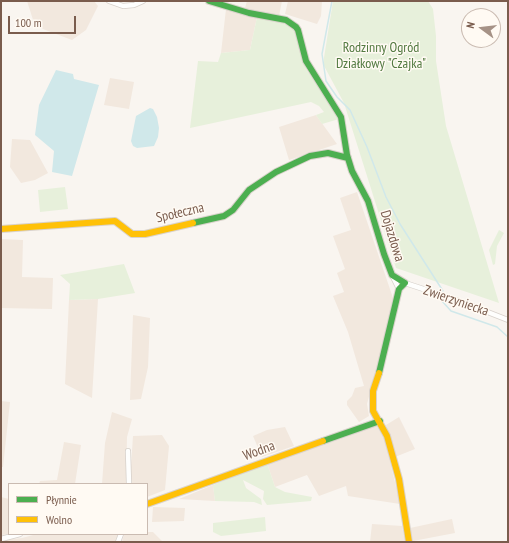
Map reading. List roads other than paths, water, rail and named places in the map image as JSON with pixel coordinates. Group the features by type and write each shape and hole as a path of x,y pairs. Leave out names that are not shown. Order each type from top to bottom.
{"street":[{"path":"109,1 123,6 134,5 143,1"},
{"name":"Dojazdowa","path":"209,1 249,13 286,20 296,27 306,61 341,116 348,158 352,171 368,201 392,275 405,283"},
{"name":"Społeczna","path":"1,229 115,221 132,234 145,234 224,216 233,210 249,190 270,175 310,156 328,153 348,158"},
{"path":"392,275 399,289"},
{"path":"405,283 399,289 382,363 373,391 373,411 380,421 387,436 399,479 409,542"},
{"name":"Zwierzyniecka","path":"405,283 457,300 508,320"},
{"name":"Wodna","path":"148,504 380,421"},
{"path":"128,451 129,483"},
{"path":"1,539 16,535"}],"water":[{"path":"56,70 73,74 74,79 99,85 72,176 52,172 54,151 35,135 39,105"},
{"path":"150,108 153,109 157,117 159,128 158,137 154,146 137,148 133,146 131,141 136,116"}],"waterway":[{"path":"332,1 322,54 326,81 337,97 350,110 367,147 386,197 400,224 443,291"},
{"path":"442,301 451,311 497,327 508,337"}],"park label":[{"name":"Rodzinny Ogród Działkowy \"Czajka\"","path":"381,56"}]}
